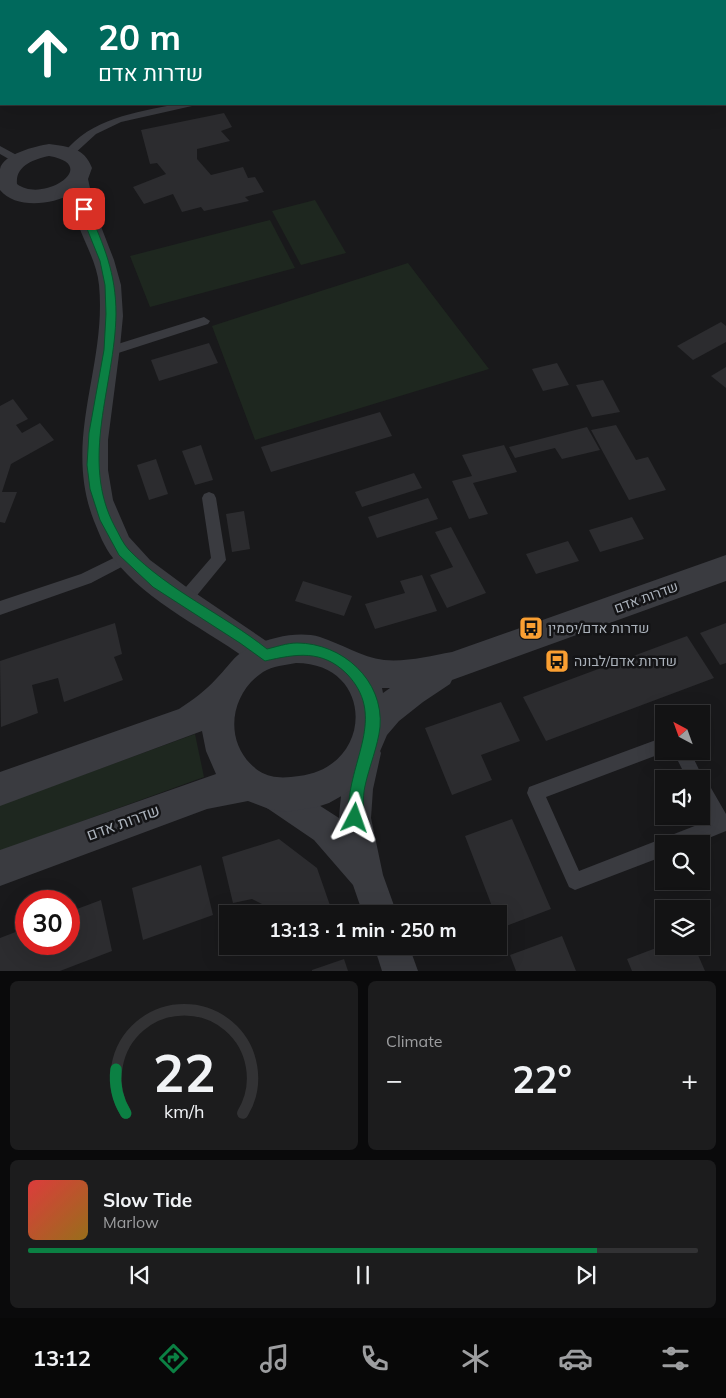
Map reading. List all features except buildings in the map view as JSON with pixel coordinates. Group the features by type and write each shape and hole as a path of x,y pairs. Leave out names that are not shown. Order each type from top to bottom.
{"street":[{"path":"35,197 60,193 71,187 78,180 82,172 82,165 77,158 69,153 43,151 18,160 7,172 4,186 13,191 68,209 90,228"},
{"path":"78,180 84,209 90,228 105,261 110,285 109,350 94,433 93,465 96,489 106,520 123,552 157,583 244,638 265,656"},
{"name":"שדרות אדם","path":"0,789 189,721 208,709 243,670 265,656 296,648 321,652 344,663 384,674 410,674 452,666 726,568"},
{"name":"שדרות אדם","path":"344,663 362,680 372,703 369,740"},
{"name":"שדרות אדם","path":"0,868 207,792 262,789 303,796 325,790 348,774 386,710 401,698 452,666"},
{"name":"שדרות אדם","path":"226,690 218,714 219,740 230,766 262,789"},
{"path":"369,740 357,789 355,818 366,875 377,905"},
{"path":"262,789 326,828 366,875"},
{"path":"394,955 400,970"}],"lane":[{"path":"69,153 92,132 118,120 184,105"},
{"path":"0,149 18,160"},
{"path":"109,350 204,321"},
{"path":"184,600 220,560 209,498"},
{"path":"0,608 86,579 128,557"},
{"path":"655,748 535,793 575,881 655,850"},
{"path":"701,835 724,828 710,804"}],"shaded area":[{"path":"315,200 346,253 301,265 272,211"},
{"path":"270,220 295,268 150,307 130,256"},
{"path":"408,263 489,369 255,440 212,326"},
{"path":"195,734 204,777 0,851 0,805"}],"place":[{"name":"שדרות אדם/יסמין","path":"531,628"},
{"name":"שדרות אדם/לבונה","path":"557,661"}],"route":[{"path":"84,209 88,223 105,261 110,285 109,350 94,433 93,465 96,489 106,520 123,552 157,583 244,638 265,656 296,648 321,652 344,663 362,680 372,703 373,727 357,789 355,818"}]}
